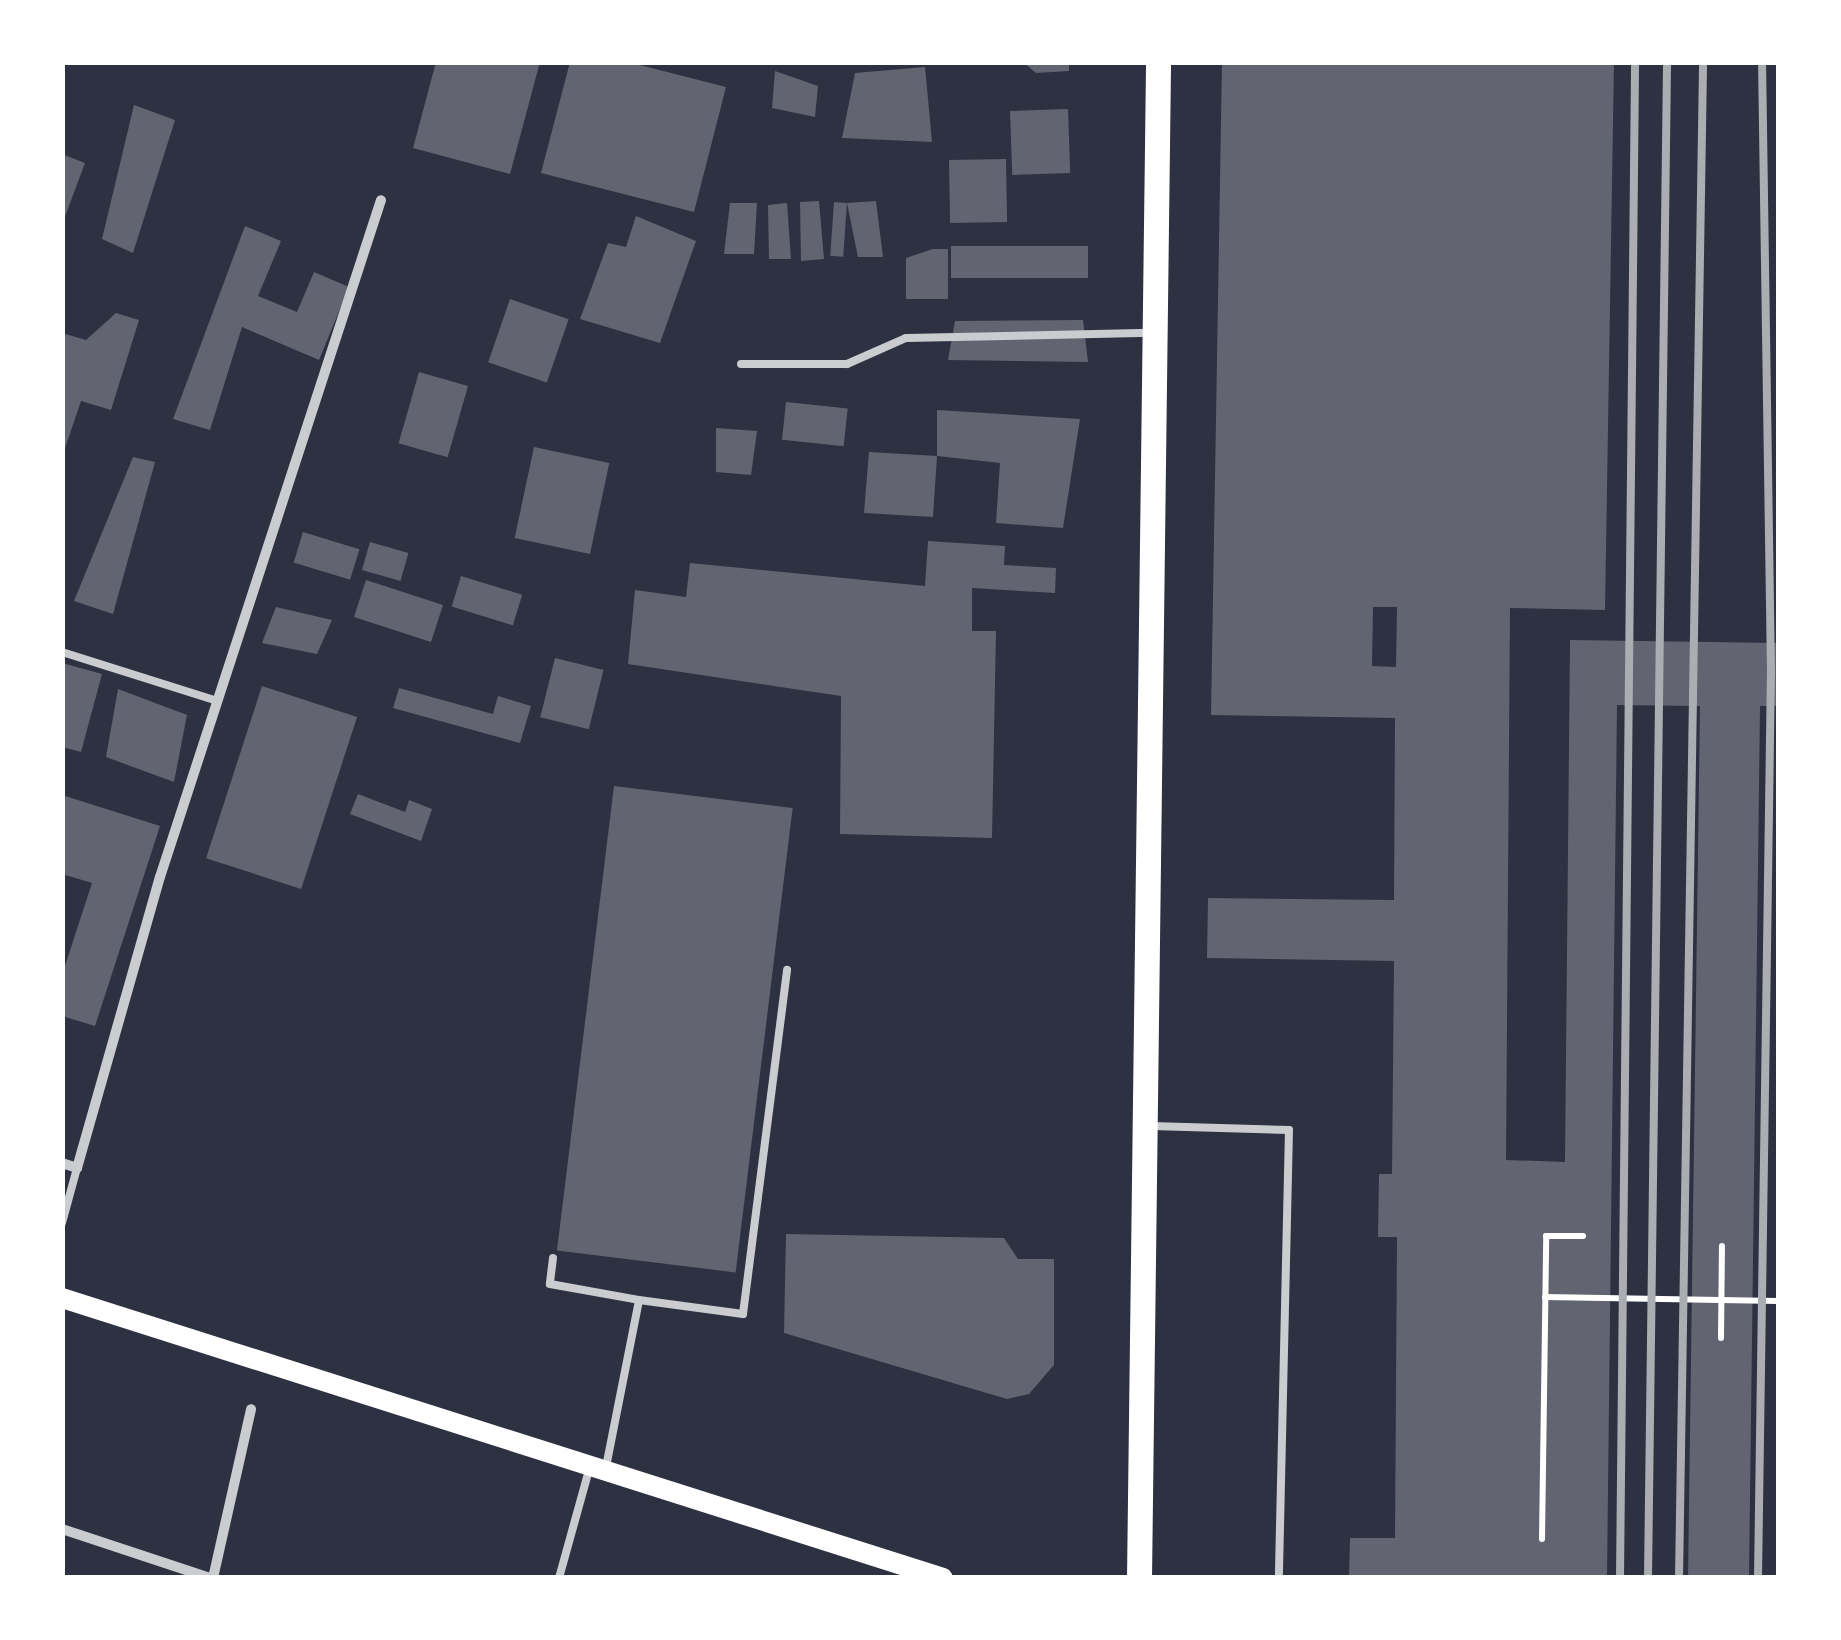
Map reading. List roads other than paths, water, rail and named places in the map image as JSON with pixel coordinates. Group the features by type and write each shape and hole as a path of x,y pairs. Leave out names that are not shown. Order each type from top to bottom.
{"main road":[{"path":"1138,1578 1158,62"},
{"path":"62,1298 598,1464 943,1578"}],"street":[{"path":"62,1164 77,1168 217,702 381,200"},
{"path":"62,1529 212,1578 251,1409"}],"lane":[{"path":"741,364 848,364 906,338 1156,334"},
{"path":"62,652 217,702"},
{"path":"553,1258 550,1284 743,1314 787,970"},
{"path":"1146,1125 1289,1130 1279,1578"},
{"path":"62,1222 77,1168"},
{"path":"558,1578 598,1464 639,1300"}],"railway":[{"path":"1620,1578 1635,62"},
{"path":"1648,1578 1667,62"},
{"path":"1679,1578 1703,62"},
{"path":"1758,1578 1771,673 1762,62"}]}
